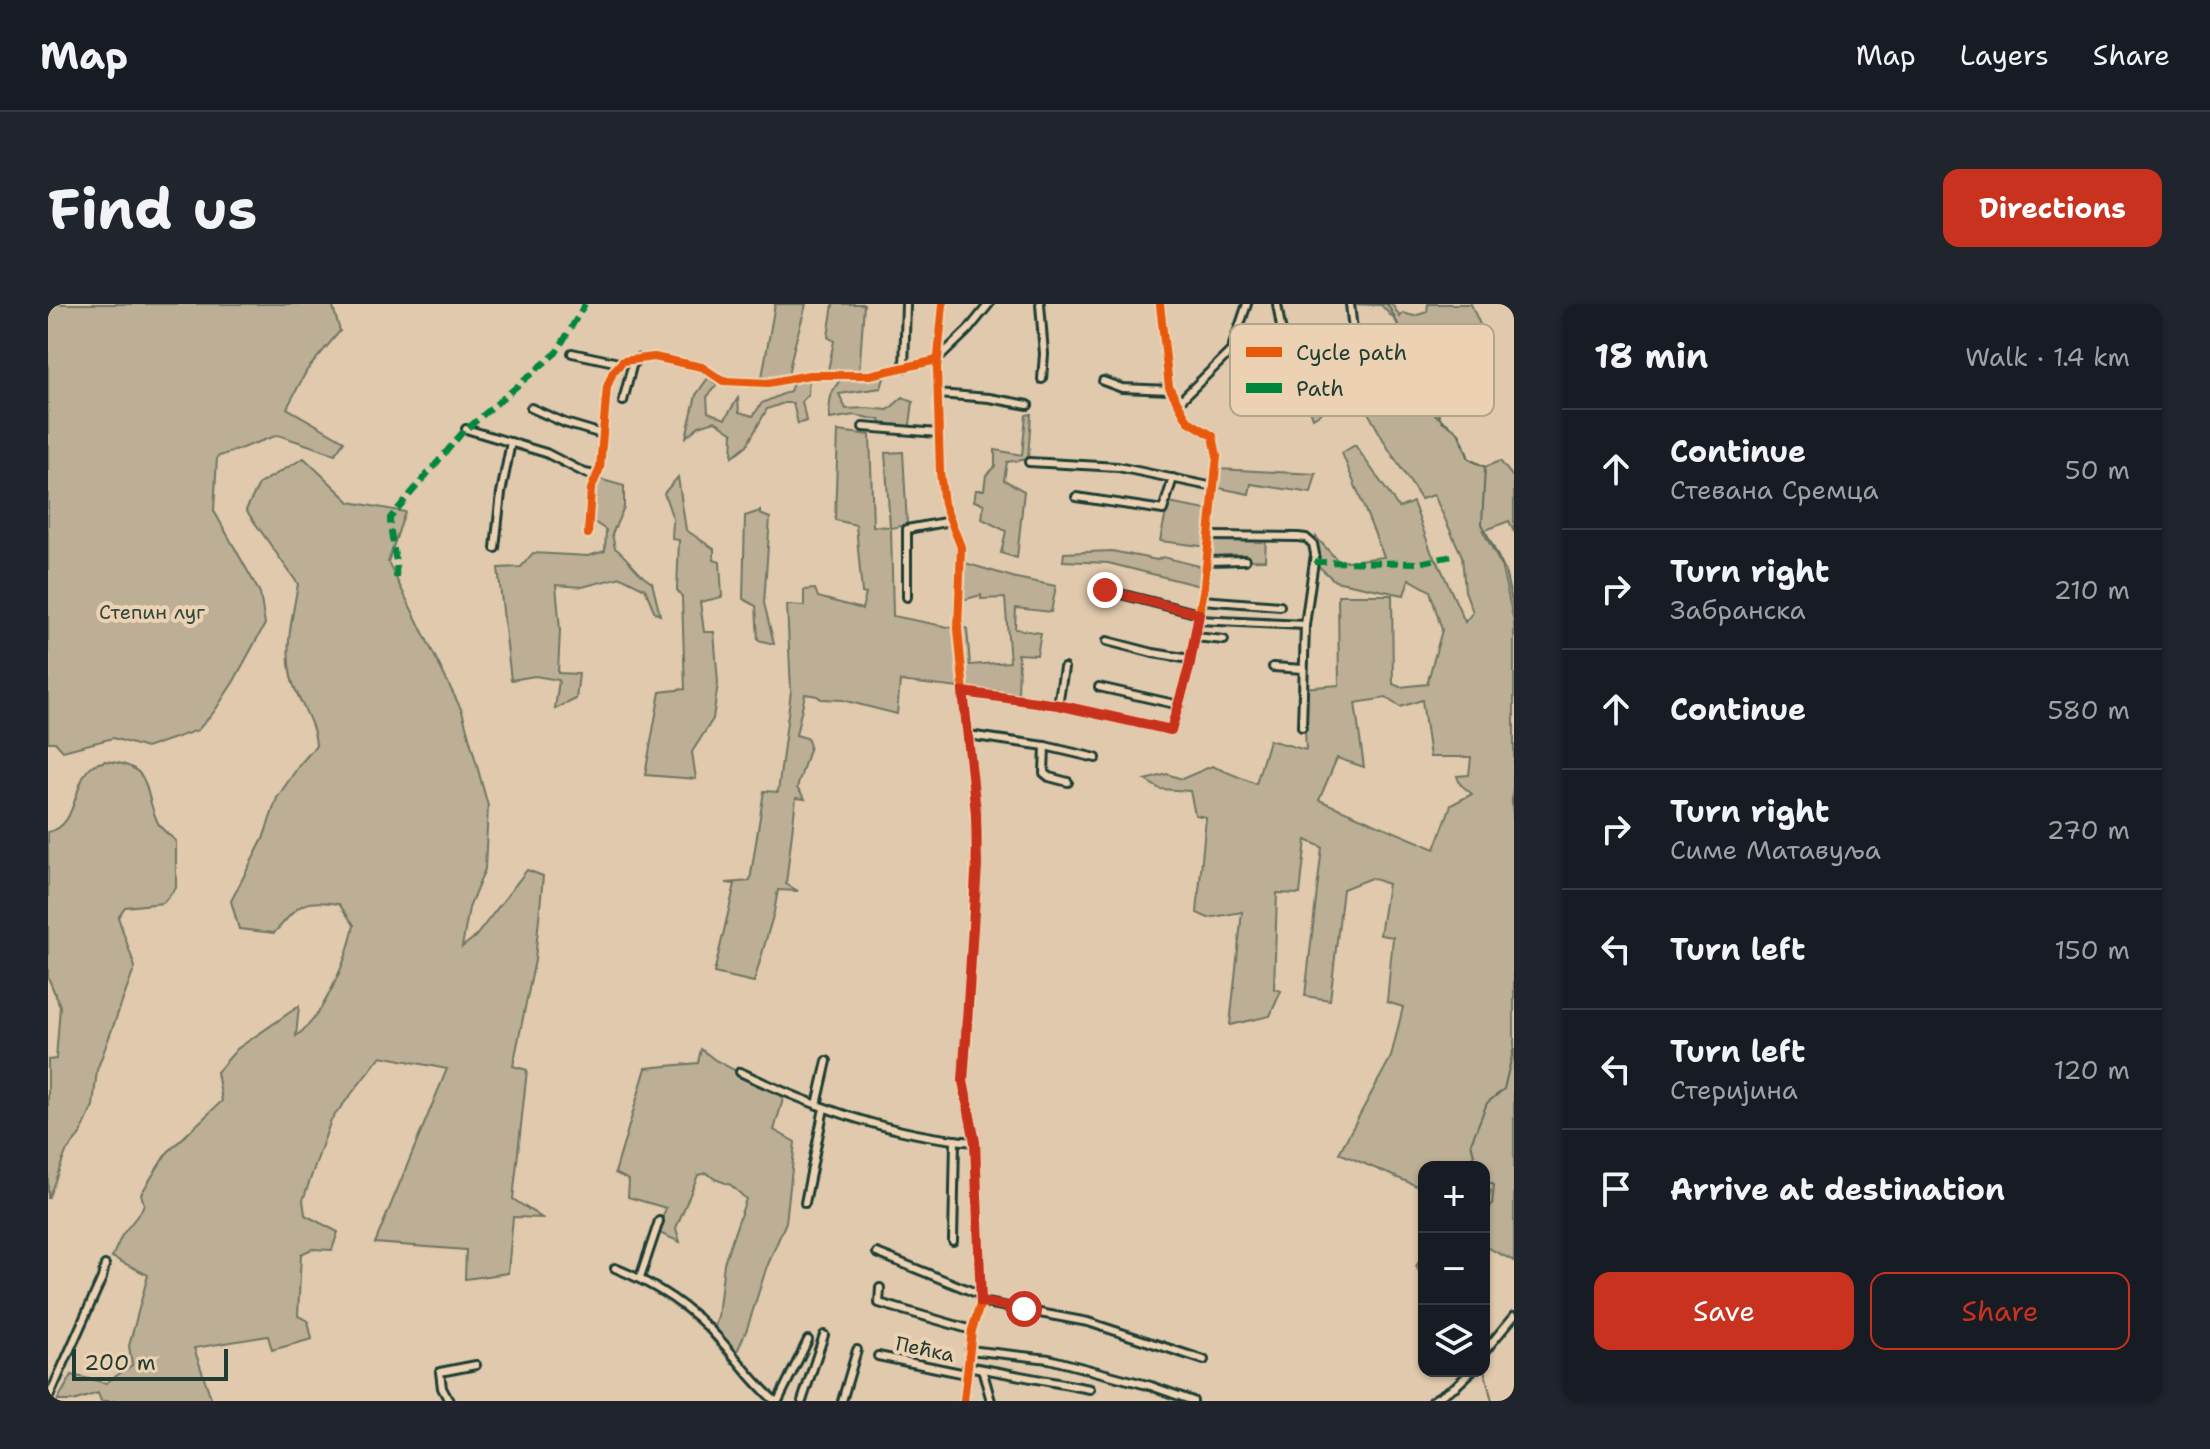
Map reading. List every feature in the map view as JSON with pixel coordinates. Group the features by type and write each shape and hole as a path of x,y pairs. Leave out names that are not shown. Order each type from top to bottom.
{"street":[{"path":"904,368 906,304"},
{"path":"943,304 937,360 941,489 961,547 958,611 976,811 977,866 963,1081 975,1142 981,1298 972,1330 964,1401"},
{"path":"572,353 619,363 654,357 699,367 723,381 749,383 768,383 819,374 870,375 937,360 989,304"},
{"path":"1040,304 1044,343 1042,379"},
{"path":"963,692 1058,705 1171,730 1202,600 1217,456 1213,436 1188,421 1170,390 1164,360 1160,304"},
{"path":"1242,324 1247,304"},
{"path":"1277,304 1280,324"},
{"path":"1350,304 1352,324"},
{"path":"1178,403 1230,352"},
{"path":"623,401 632,366 638,358"},
{"path":"588,534 591,489 600,468 607,387 619,363"},
{"path":"1103,381 1122,388 1170,390"},
{"path":"938,394 1028,405"},
{"path":"531,408 602,434"},
{"path":"863,427 938,433"},
{"path":"466,429 556,457 595,475"},
{"path":"495,548 511,442"},
{"path":"1029,462 1118,467 1214,487"},
{"path":"1076,497 1163,510 1173,478"},
{"path":"907,597 907,529 951,521"},
{"path":"1210,536 1306,538 1314,546 1305,625 1302,727"},
{"path":"1208,561 1245,560"},
{"path":"1105,590 1198,617 1305,625"},
{"path":"1202,600 1280,606"},
{"path":"1195,637 1224,640"},
{"path":"1107,641 1190,659"},
{"path":"1273,667 1303,669"},
{"path":"1058,705 1064,668"},
{"path":"1099,687 1179,705"},
{"path":"968,735 1045,746 1096,758"},
{"path":"1045,746 1044,773 1068,782"},
{"path":"805,1203 827,1061"},
{"path":"740,1072 821,1106 914,1134 975,1142"},
{"path":"953,1241 955,1140"},
{"path":"640,1278 659,1221"},
{"path":"877,1253 981,1298 1088,1322 1204,1360"},
{"path":"48,1399 105,1265"},
{"path":"615,1268 640,1278 683,1303 723,1343 753,1383 776,1401 808,1340"},
{"path":"880,1288 879,1303 972,1330"},
{"path":"1490,1345 1514,1316"},
{"path":"802,1401 824,1335"},
{"path":"842,1401 857,1350"},
{"path":"969,1350 1049,1359 1151,1386 1193,1401"},
{"name":"Пећка","path":"878,1356 966,1374"},
{"path":"449,1401 442,1388 440,1372 476,1365"},
{"path":"967,1366 1090,1389"},
{"path":"982,1369 991,1401"},
{"path":"1432,1401 1466,1377"}],"green space":[{"name":"Степин луг","path":"48,304 332,304 340,331 307,370 287,408 344,441 335,454 278,435 217,457 214,511 260,593 265,624 234,681 198,730 146,748 113,738 63,751 55,742 48,742"},
{"path":"775,304 806,304 788,380 761,383"},
{"path":"833,304 864,304 859,375 886,372 881,388 839,394 846,409 888,410 903,397 913,402 909,432 884,429 880,420 854,415 830,419 831,395 844,376 827,375 834,341 828,337"},
{"path":"1350,304 1392,304 1400,317 1403,313 1414,316 1427,312 1428,304 1471,304 1480,324 1397,324 1381,305"},
{"path":"809,375 808,395 802,401 806,421 798,424 793,403 767,409 747,445 732,457 733,433 715,421 699,426 686,437 696,395 708,378 717,385 707,397 708,412 725,419 738,398 739,412 753,416 762,403 790,391 795,378"},
{"path":"1031,414 1028,459 1007,462 1004,480 1024,491 1017,558 1001,553 1006,531 982,519 984,504 974,501 976,490 984,490 986,475 995,466 995,450 1022,455 1026,415"},
{"path":"1370,416 1440,416 1458,432 1469,459 1485,467 1500,461 1514,478 1514,532 1509,521 1483,531 1501,565 1514,622 1514,1261 1490,1249 1490,1161 1418,1161 1418,1186 1339,1153 1391,1057 1403,1007 1387,1002 1393,937 1380,935 1388,884 1371,878 1343,889 1330,1000 1305,996 1322,847 1306,840 1300,894 1277,893 1274,989 1281,991 1270,1016 1230,1025 1242,912 1208,918 1197,913 1206,817 1195,815 1190,791 1160,789 1145,780 1167,774 1182,779 1212,766 1256,784 1269,740 1306,750 1303,688 1339,685 1338,595 1392,595 1393,684 1400,687 1427,684 1442,630 1430,591 1409,579 1404,595 1335,581 1317,565 1316,537 1339,562 1384,557 1342,453 1355,445 1399,508 1413,502 1432,554 1465,622 1473,612 1465,591 1462,556 1434,495 1421,499","holes":["1386,698 1400,707 1422,700 1430,757 1471,757 1469,775 1457,776 1460,784 1472,794 1451,805 1435,849 1319,800 1337,758 1364,767 1355,703"]},
{"path":"838,431 870,435 873,526 890,527 885,453 903,452 907,525 891,528 893,616 958,629 967,628 970,665 1010,662 1005,598 981,599 981,595 959,601 962,562 1056,586 1051,612 1016,608 1015,629 1041,633 1037,655 1017,654 1018,695 900,681 897,714 805,694 796,735 807,738 810,746 797,788 805,799 796,798 786,884 798,891 778,890 754,982 714,973 735,884 726,883 750,881 764,791 778,792 791,691 787,605 804,606 804,590 815,589 818,597 862,609 866,594 862,593 856,525 835,520"},
{"path":"304,458 350,502 405,512 388,562 462,711 488,806 485,869 469,908 462,947 475,937 527,870 543,876 535,960 513,1066 527,1070 513,1199 542,1218 513,1217 508,1273 465,1279 466,1250 375,1243 447,1069 381,1056 331,1120 303,1200 305,1215 338,1232 332,1250 312,1249 301,1254 298,1316 308,1321 312,1339 272,1350 268,1336 194,1348 212,1401 101,1401 98,1393 73,1401 57,1401 72,1375 106,1383 132,1365 129,1346 148,1275 112,1257 122,1235 141,1211 144,1204 141,1194 166,1154 222,1101 217,1072 237,1049 299,1006 296,1036 316,1015 333,986 351,938 354,925 339,904 316,902 301,906 274,933 239,929 231,901 263,839 277,798 316,746 313,728 294,686 289,665 290,630 298,584 246,510 259,484"},
{"path":"1217,469 1316,474 1311,493 1251,484 1249,494 1214,487"},
{"path":"678,477 686,530 714,549 714,560 720,562 722,597 700,602 704,632 714,632 718,683 713,719 692,752 696,779 645,775 660,692 685,689 682,597 677,590 679,540 672,539 673,519 664,493"},
{"path":"599,479 624,486 624,507 612,534 615,548 652,583 660,615 655,613 645,589 621,577 582,587 556,585 560,630 558,673 579,674 576,699 555,709 559,680 535,676 511,680 498,568 521,567 533,553 588,556 605,551 606,530 591,520 593,495"},
{"path":"1168,503 1212,511 1210,536 1266,535 1265,560 1208,561 1208,547 1160,541"},
{"path":"760,511 760,514 770,518 764,603 774,644 758,640 756,606 743,599 745,516"},
{"path":"1112,551 1157,560 1163,557 1207,568 1204,587 1108,563 1063,561 1064,553"},
{"path":"105,761 132,768 144,781 158,823 176,841 176,888 163,903 125,907 118,917 135,967 97,1070 93,1106 80,1135 66,1152 48,1199 48,1060 56,1059 60,1006 48,977 48,832 65,822 86,772 93,765"},
{"path":"701,1049 715,1060 784,1096 774,1130 795,1142 786,1222 732,1363 711,1338 718,1317 724,1263 746,1199 731,1185 707,1173 698,1175 676,1228 680,1242 657,1232 666,1208 628,1197 629,1180 615,1173 646,1068 698,1063"}],"waterway":[{"path":"1387,304 1397,324"},
{"path":"1437,416 1457,431 1469,459 1485,467 1482,524 1505,571 1514,611"},
{"path":"1514,771 1514,826"},
{"path":"1468,1161 1474,1155 1471,1143 1487,1103 1504,1089 1514,1047"},
{"path":"1490,1183 1494,1185 1490,1207"},
{"path":"1418,1263 1418,1269"},
{"path":"1490,1354 1493,1346"},
{"path":"1486,1377 1492,1401"}],"marked path":[{"path":"396,578 390,518 462,433 556,353 585,304"},
{"path":"1314,562 1419,563 1457,555"}],"cycle path":[{"path":"943,304 937,368 940,472 944,504 961,547 958,629 977,833 963,1081 975,1142 981,1302 972,1330 964,1401"},
{"path":"963,692 1058,705 1171,730 1189,668 1204,587 1217,456 1213,436 1188,421 1169,387 1160,304"},
{"path":"588,534 591,489 600,468 607,387 613,372 623,361 654,357 702,367 723,381 768,383 809,375 870,375 937,360"}],"route":[{"path":"1024,1309 981,1302 975,1142 963,1081 977,866 976,811 963,692 1058,705 1171,730 1189,668 1199,614 1105,590"}]}
